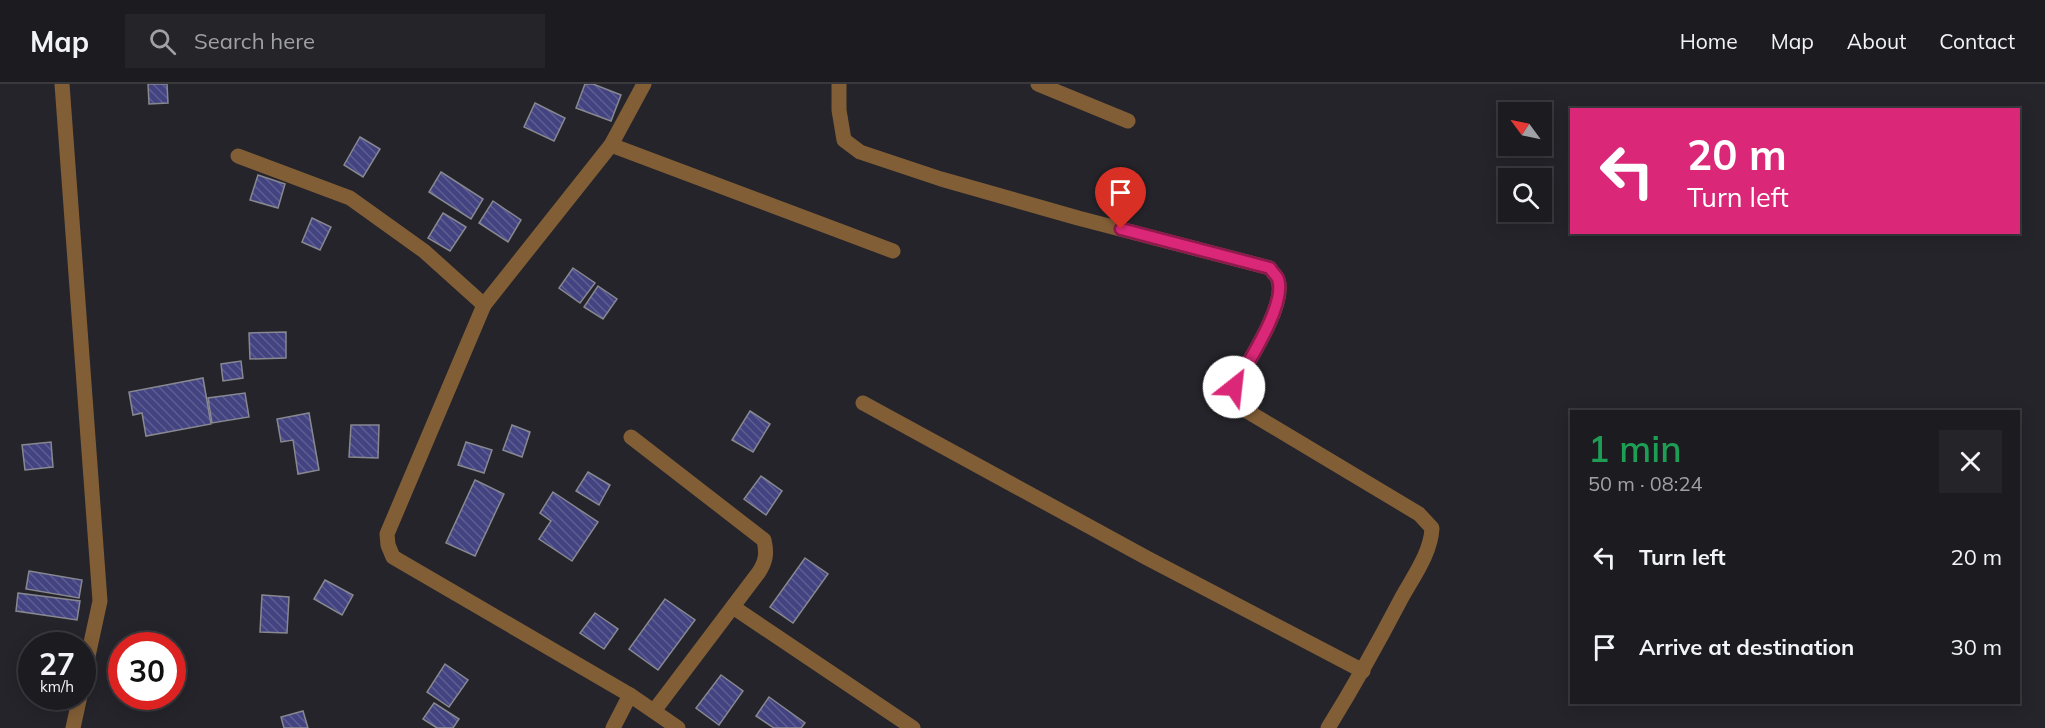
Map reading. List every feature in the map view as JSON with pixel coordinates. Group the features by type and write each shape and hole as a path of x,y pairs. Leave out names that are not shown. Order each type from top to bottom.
{"street":[{"path":"62,84 100,601 93,632"},
{"path":"644,84 611,145 484,304 387,534 388,545 393,557 630,695 678,728"},
{"path":"839,84 839,110 844,140 860,152 941,179 1270,268 1278,279 1280,294 1272,319 1234,387 1238,402 1247,411 1419,514 1432,528 1431,541 1363,671 1328,728"},
{"path":"1038,84 1128,121"},
{"path":"611,145 893,251"},
{"path":"238,156 350,198 424,251 484,304"},
{"path":"863,403 1147,558 1363,671"},
{"path":"631,436 764,540 767,550 765,562 733,608 654,711"},
{"path":"733,608 913,728"},
{"path":"613,728 630,695"},
{"path":"73,728 77,710"}],"building":[{"path":"148,84 167,84 168,103 149,104"},
{"path":"585,84 593,84 621,95 611,121 576,108"},
{"path":"535,103 565,118 554,141 524,127"},
{"path":"360,137 380,149 363,177 344,165"},
{"path":"441,172 483,199 471,219 429,192"},
{"path":"258,175 285,184 278,208 250,200"},
{"path":"493,201 521,220 508,242 479,223"},
{"path":"443,213 466,227 450,251 428,238"},
{"path":"312,218 331,227 320,250 302,242"},
{"path":"573,268 595,283 580,303 559,288"},
{"path":"598,286 617,299 603,319 584,307"},
{"path":"286,332 286,358 250,359 249,333"},
{"path":"241,361 243,378 223,381 221,364"},
{"path":"203,378 211,424 146,436 142,413 133,415 129,392"},
{"path":"245,393 249,417 212,423 208,398"},
{"path":"750,411 770,424 753,452 732,440"},
{"path":"309,413 319,470 298,474 293,440 281,442 277,419"},
{"path":"351,425 379,425 378,458 349,457"},
{"path":"512,425 530,432 522,457 503,450"},
{"path":"51,442 53,467 25,470 22,445"},
{"path":"466,442 492,450 484,473 458,465"},
{"path":"588,472 610,485 599,505 576,491"},
{"path":"761,476 782,491 766,515 744,499"},
{"path":"475,480 504,494 475,556 446,543"},
{"path":"553,492 598,522 572,561 539,539 551,521 540,513"},
{"path":"805,558 828,574 793,623 770,607"},
{"path":"29,571 82,580 79,598 26,589"},
{"path":"325,580 353,595 342,615 314,599"},
{"path":"18,593 80,601 77,620 16,611"},
{"path":"262,595 289,597 287,633 260,632"},
{"path":"665,599 695,620 658,670 629,649"},
{"path":"595,613 618,629 604,649 580,633"},
{"path":"445,664 468,680 449,707 427,692"},
{"path":"721,675 743,691 719,725 696,708"},
{"path":"769,697 805,723 801,728 774,728 756,716"},
{"path":"434,703 459,719 453,728 437,728 423,719"},
{"path":"303,711 308,728 284,728 281,717"}],"route":[{"path":"1121,229 1270,268 1278,279 1280,294 1272,319 1234,387"}]}
